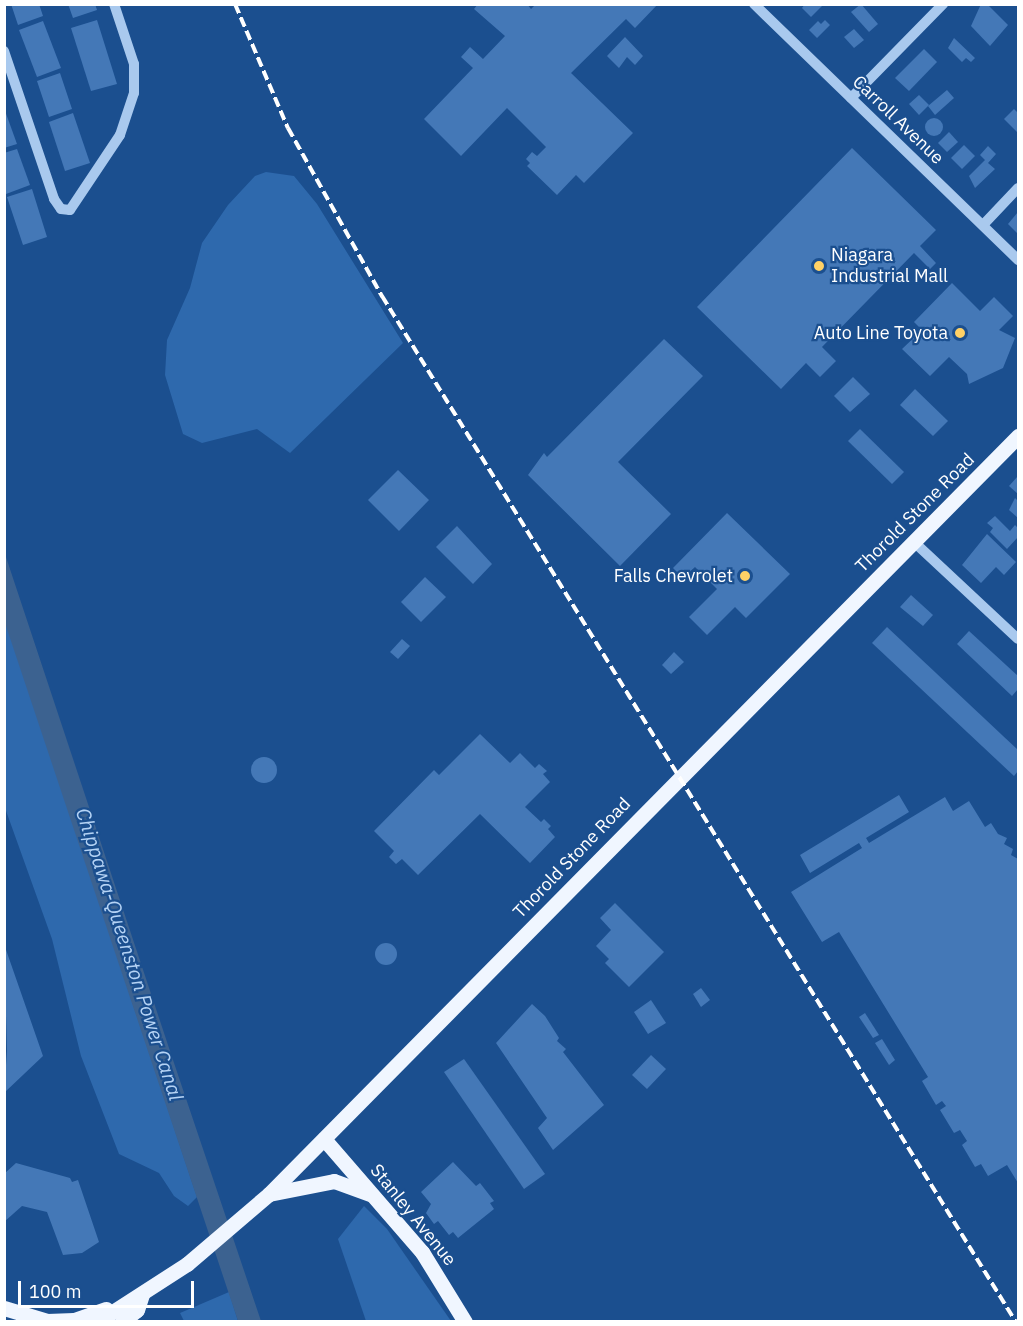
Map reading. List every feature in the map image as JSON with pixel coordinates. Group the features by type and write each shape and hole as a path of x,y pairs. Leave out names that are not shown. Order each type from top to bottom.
{"main road":[{"name":"Thorold Stone Road","path":"97,1322 142,1295 197,1255 269,1194 1018,436"},
{"name":"Stanley Avenue","path":"324,1139 422,1252 465,1322"},
{"path":"269,1194 334,1181 375,1197"},
{"name":"Thorold Stone Road","path":"122,1322 137,1310 142,1295"},
{"path":"4,1308 47,1322 61,1321 142,1295"}],"street":[{"path":"4,51 54,200 61,208 70,210 120,135 134,93 134,64 114,4"},
{"name":"Carroll Avenue","path":"754,4 1018,260"},
{"path":"851,98 943,4"},
{"path":"983,225 1018,188"},
{"path":"914,542 1018,639"}],"shaded area":[{"path":"266,172 294,176 317,204 403,343 290,453 257,429 202,443 183,434 165,375 167,340 190,288 202,243 228,205 255,176"},
{"path":"4,614 197,1197 188,1206 174,1196 159,1173 119,1154 81,1056 52,939 5,808"},
{"path":"364,1206 387,1229 451,1321 366,1321 338,1239"},
{"path":"229,1292 238,1321 184,1321 180,1313"}],"water":[{"name":"Chippawa-Queenston Power Canal","path":"4,551 261,1321 238,1321 5,623"}],"building":[{"path":"11,4 39,4 43,16 18,25"},
{"path":"68,4 95,4 97,10 73,18"},
{"path":"478,4 527,4 531,9 536,4 658,4 635,28 626,19 571,73 633,133 584,183 576,175 557,195 527,166 530,163 526,159 532,152 537,156 546,147 507,108 461,156 424,119 473,68 461,57 470,47 483,59 505,36 474,9"},
{"path":"805,4 824,4 811,17 802,8"},
{"path":"861,4 878,24 869,32 851,12"},
{"path":"981,4 987,4 1008,25 990,46 971,26"},
{"path":"97,20 117,84 91,91 71,28"},
{"path":"825,20 830,25 817,38 809,30 818,21 821,24"},
{"path":"43,21 61,68 37,77 19,30"},
{"path":"854,29 864,40 854,48 844,37"},
{"path":"625,37 643,56 635,65 627,57 619,68 607,56"},
{"path":"954,38 975,58 971,62 966,58 962,62 948,48"},
{"path":"924,49 937,62 909,91 895,78"},
{"path":"60,73 72,109 49,117 37,81"},
{"path":"947,90 954,98 935,115 928,106"},
{"path":"919,95 929,105 919,115 909,104"},
{"path":"4,108 17,144 4,148"},
{"path":"1014,109 1018,113 1018,133 1004,119"},
{"path":"73,113 90,163 65,171 49,122"},
{"path":"934,118 940,121 943,127 940,133 934,136 928,133 925,127 928,121"},
{"path":"949,132 958,142 947,152 938,143"},
{"path":"964,145 975,156 962,169 951,158"},
{"path":"988,146 996,154 988,163 995,169 975,188 969,176 985,160 980,155"},
{"name":"Niagara Industrial Mall","path":"852,148 936,230 920,246 936,263 930,269 914,253 822,347 836,361 820,377 806,363 781,389 697,307"},
{"path":"17,149 30,185 6,194 4,153"},
{"path":"32,189 47,237 23,245 7,197"},
{"path":"1018,212 1018,234 1008,224"},
{"name":"Auto Line Toyota","path":"952,283 980,311 994,297 1013,316 999,330 1015,338 1003,368 969,384 967,374 949,357 930,376 902,349 922,330 914,322"},
{"path":"664,339 703,376 618,462 671,514 620,566 528,475 544,453 547,457"},
{"path":"853,377 870,394 850,412 834,396"},
{"path":"915,389 948,421 933,436 900,405"},
{"path":"860,429 904,472 892,484 848,441"},
{"path":"398,470 429,500 399,531 368,500"},
{"path":"1018,476 1018,494 1009,486"},
{"path":"1015,498 1018,501 1018,518 1009,510"},
{"name":"Falls Chevrolet","path":"727,513 790,574 746,618 735,607 707,635 689,617 717,589 695,567 683,578 673,568"},
{"path":"995,516 1010,531 1015,525 1018,528 1018,537 1007,549 990,532 993,528 987,523"},
{"path":"457,526 492,564 473,584 436,547"},
{"path":"987,534 1016,562 1004,575 996,567 981,583 962,565"},
{"path":"425,577 446,597 421,622 401,602"},
{"path":"911,595 933,615 923,626 900,607"},
{"path":"887,627 1018,750 1018,771 1014,776 872,643"},
{"path":"969,631 1018,676 1018,689 1012,696 957,644"},
{"path":"402,639 410,646 398,659 390,652"},
{"path":"674,652 684,662 671,674 662,665"},
{"path":"480,734 510,763 520,753 535,768 539,764 547,771 543,774 550,782 525,807 541,822 544,819 551,826 548,829 555,837 530,863 480,814 418,875 402,859 396,864 389,857 394,851 374,831 434,770 439,775"},
{"path":"264,757 273,761 277,770 273,779 264,783 255,779 251,770 255,761"},
{"path":"899,795 909,812 866,838 869,843 945,797 953,811 969,801 985,827 991,823 998,834 1007,838 1004,844 1013,849 1011,855 1018,859 1018,1183 1007,1165 988,1176 981,1164 975,1167 962,1145 967,1141 960,1130 954,1133 940,1110 946,1106 942,1101 936,1105 922,1081 928,1077 839,932 822,942 791,892 862,848 859,843 810,873 800,855"},
{"path":"615,903 664,952 629,987 605,963 609,959 596,946 611,930 600,918"},
{"path":"386,943 394,946 397,954 394,962 386,965 378,962 375,954 378,946"},
{"path":"4,944 43,1056 4,1093 7,1051"},
{"path":"701,988 710,1000 701,1007 693,994"},
{"path":"651,1000 666,1023 648,1034 634,1012"},
{"path":"532,1004 545,1016 559,1038 557,1041 566,1049 563,1052 604,1105 553,1150 538,1128 547,1118 496,1043"},
{"path":"865,1013 879,1035 873,1038 859,1017"},
{"path":"882,1039 895,1060 889,1065 875,1043"},
{"path":"651,1055 666,1069 647,1089 632,1075"},
{"path":"464,1059 545,1174 524,1189 444,1072"},
{"path":"453,1162 476,1186 480,1183 494,1201 490,1203 494,1209 458,1238 453,1232 449,1235 438,1221 434,1224 426,1213 431,1204 421,1192"},
{"path":"16,1163 70,1178 72,1182 78,1180 99,1242 82,1253 63,1255 47,1212 22,1206 4,1222 4,1174"}],"railway":[{"path":"235,4 288,128 382,296 1016,1322"}],"place":[{"name":"Niagara Industrial Mall","path":"819,266"},
{"name":"Auto Line Toyota","path":"960,333"},
{"name":"Falls Chevrolet","path":"745,576"}]}
